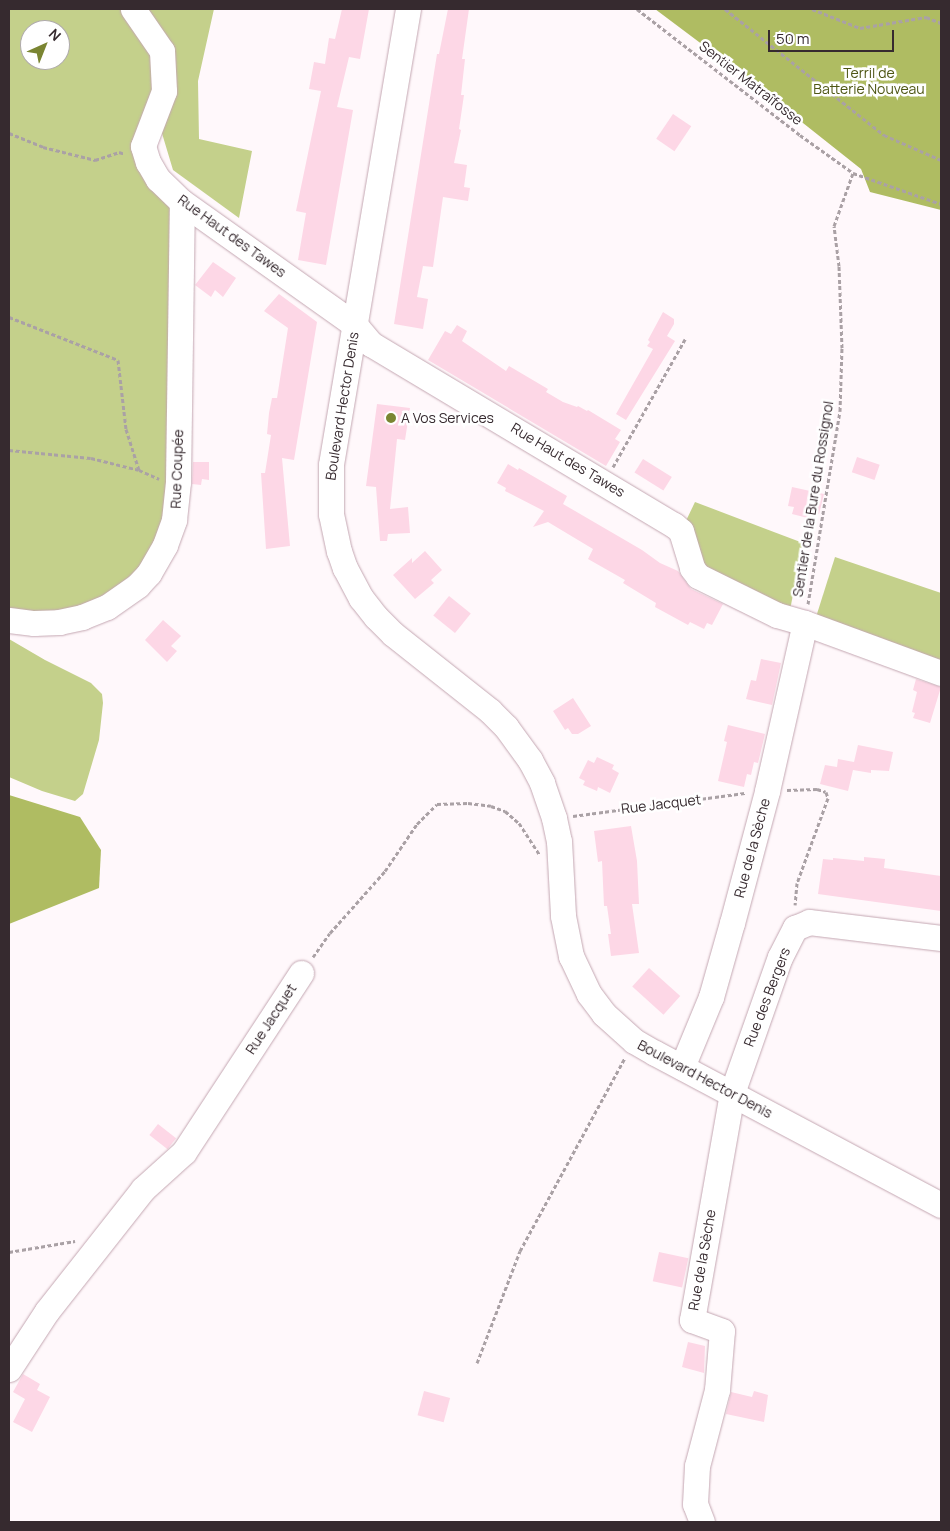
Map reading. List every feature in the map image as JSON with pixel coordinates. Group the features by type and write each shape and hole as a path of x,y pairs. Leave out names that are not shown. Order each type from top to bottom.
{"street":[{"name":"Rue Haut des Tawes","path":"134,9 162,51 164,91 143,146 148,162 158,179 182,202 355,325 371,344 674,525 681,531 692,568 698,576 777,615 805,623 941,673"},
{"name":"Boulevard Hector Denis","path":"408,9 330,481 331,514 342,560 361,598 376,617 393,634 476,698 506,727 530,760 542,782 554,818 559,841 563,916 572,956 589,994 604,1014 634,1041 941,1205"},
{"name":"Rue Coupée","path":"9,620 34,623 69,621 95,613 123,598 149,573 165,545 174,520 178,482 182,202"},
{"name":"Rue de la Sèche","path":"682,1067 711,997 767,790 805,623"},
{"path":"795,928 809,922 941,938"},
{"name":"Rue des Bergers","path":"732,1093 780,957 795,928"},
{"name":"Rue Jacquet","path":"9,1369 48,1311 143,1189 184,1152 301,973"},
{"name":"Rue de la Sèche","path":"702,1522 695,1504 696,1466 717,1390 722,1330 692,1320 732,1093"}],"path":[{"name":"Sentier Matraîfosse","path":"637,9 800,135 853,173 941,204"},
{"path":"725,9 884,135 941,160"},
{"path":"812,9 860,28 926,17 941,23"},
{"path":"9,133 43,147 95,160 119,152 148,162"},
{"name":"Sentier de la Bure du Rossignol","path":"805,623 840,411 842,348 839,266 834,226 853,173"},
{"path":"9,317 118,360 126,430 139,470"},
{"path":"604,482 684,339"},
{"path":"9,450 91,458 139,470 158,479 178,482"},
{"name":"Rue Jacquet","path":"554,818 767,790 817,789 826,792 828,798 798,883 794,913 795,928"},
{"name":"Rue Jacquet","path":"301,973 330,933 386,872 417,824 437,804 468,803 491,806 505,811 519,823 540,857"},
{"path":"477,1362 520,1251 634,1041"},
{"path":"9,1252 84,1240 104,1239"}],"green space":[{"path":"9,9 124,9 152,56 154,95 133,147 178,212 174,456 155,557 83,612 9,615"},
{"path":"145,9 214,9 198,81 199,139 252,151 239,218 173,170 161,130"},
{"name":"Terril de Batterie Nouveau","path":"655,9 941,9 941,210 870,192 861,169 735,69"},
{"path":"695,502 803,543 790,610 708,575 684,525"},
{"path":"835,557 941,593 941,664 816,617"},
{"path":"9,639 91,683 102,694 103,703 99,740 83,794 75,801 42,791 9,777"},
{"path":"9,795 80,817 101,850 99,888 9,924"}],"building":[{"path":"342,9 369,9 360,59 349,57 337,107 353,110 326,265 298,260 306,213 296,211 321,91 309,89 314,62 325,64 329,38 335,39"},
{"path":"448,9 469,9 462,59 465,59 461,95 464,95 459,129 461,130 454,163 467,165 464,187 470,188 468,201 443,197 433,267 423,266 417,297 428,299 423,329 394,324 437,54 439,54"},
{"path":"673,114 691,126 674,151 656,139"},
{"path":"213,262 236,278 223,297 215,290 211,297 195,285"},
{"path":"279,294 317,322 294,460 282,458 290,546 266,549 261,473 265,473 271,435 267,434 269,413 272,398 277,398 288,328 264,311"},
{"path":"663,312 674,319 674,324 667,336 675,341 626,420 616,414 653,349 647,346 650,342 648,340"},
{"path":"457,325 467,331 462,341 506,371 509,366 548,389 546,392 563,402 588,410 621,430 615,439 620,442 606,466 428,360 445,331 451,334"},
{"path":"377,404 410,408 405,440 397,439 390,509 408,507 410,533 388,534 387,541 380,541 376,487 366,486"},
{"path":"857,457 880,465 874,480 852,472"},
{"path":"643,459 672,477 663,491 635,473"},
{"path":"193,462 209,462 209,480 202,479 201,485 192,484"},
{"path":"508,464 518,470 519,468 567,496 563,504 642,550 660,563 678,571 691,589 723,604 712,625 707,623 704,629 690,622 688,625 655,607 656,603 623,583 625,580 588,559 593,549 548,522 533,527 544,511 505,491 506,488 497,483"},
{"path":"792,487 824,494 819,514 809,512 808,518 792,514 794,507 788,506"},
{"path":"425,551 442,570 431,580 434,583 415,599 393,575 412,558 412,563"},
{"path":"449,596 471,614 455,633 433,615"},
{"path":"163,620 181,636 171,646 177,651 167,662 145,640"},
{"path":"761,659 781,663 772,705 746,699 751,680 756,681"},
{"path":"916,679 941,687 930,723 913,718 915,713 912,712 917,692 913,690"},
{"path":"573,698 591,726 578,734 572,734 568,728 565,730 553,711"},
{"path":"728,725 765,734 758,763 754,762 751,775 747,774 744,787 718,781 727,742 724,741"},
{"path":"858,745 893,752 889,771 871,770 871,773 853,770 848,791 820,784 825,765 837,767 838,759 854,762"},
{"path":"597,757 614,765 612,769 619,773 610,793 598,787 597,791 583,785 585,781 579,778 588,760 594,763"},
{"path":"631,826 637,861 639,904 632,904 639,953 611,956 608,934 611,934 607,906 604,906 602,861 598,862 594,831"},
{"path":"864,857 885,859 884,868 941,876 941,911 818,894 823,859 864,861"},
{"path":"649,968 680,996 663,1015 632,987"},
{"path":"158,1124 176,1138 168,1149 149,1135"},
{"path":"659,1252 688,1258 682,1288 653,1281"},
{"path":"688,1342 705,1346 704,1373 682,1367"},
{"path":"23,1374 40,1384 37,1390 50,1397 32,1432 13,1422 25,1399 13,1392"},
{"path":"424,1391 450,1398 444,1422 418,1415"},
{"path":"754,1391 768,1395 764,1422 726,1414 731,1392 752,1397"}],"place":[{"name":"A Vos Services","path":"391,418"}]}
